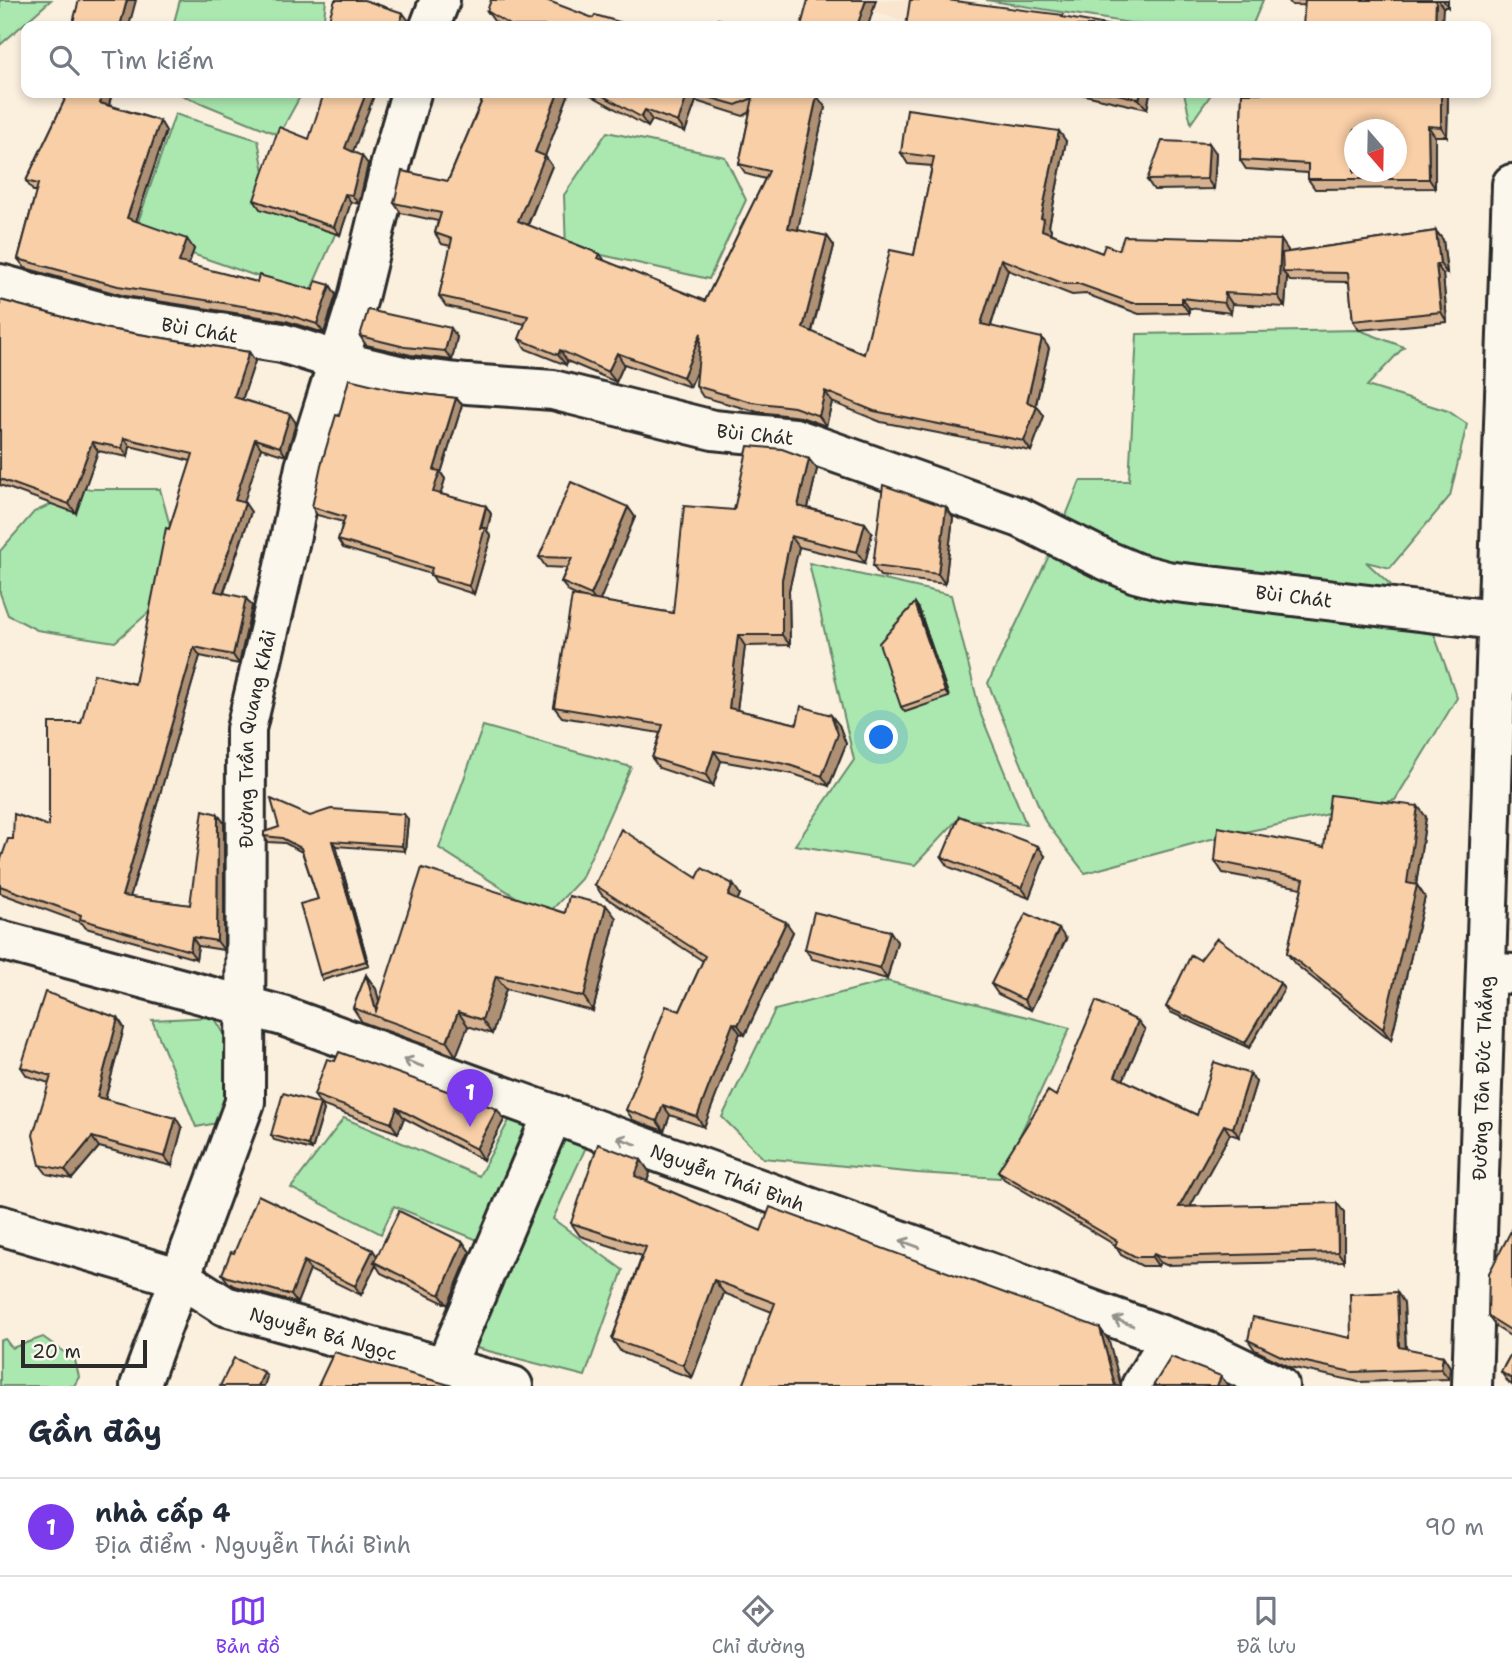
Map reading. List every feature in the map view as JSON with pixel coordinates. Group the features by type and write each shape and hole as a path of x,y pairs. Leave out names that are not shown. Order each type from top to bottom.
{"street":[{"path":"432,21 440,0"},
{"name":"Đường Trần Quang Khải","path":"141,1386 245,1102 246,729 305,467 358,298 410,98"},
{"name":"Đường Tôn Đức Thắng","path":"1472,1386 1499,973 1512,184"},
{"name":"Bùi Chát","path":"0,284 120,317 282,343 340,361 407,377 553,390 713,430 794,438 1021,518 1103,559 1167,582 1505,621"},
{"name":"Nguyễn Thái Bình","path":"0,940 246,1005 1211,1353 1279,1386"},
{"path":"445,1367 553,1114"},
{"name":"Nguyễn Bá Ngọc","path":"0,1225 181,1278 225,1306 513,1386"},
{"path":"1141,1386 1170,1339"}],"shaded area":[{"path":"803,0 945,0 940,21 913,21"}],"green space":[{"path":"0,0 51,0 27,21 21,21 21,26 0,45"},
{"path":"180,0 326,0 324,21 174,21"},
{"path":"986,0 1263,0 1254,21 1118,21"},
{"path":"189,98 299,98 279,135"},
{"path":"1185,98 1208,98 1191,123"},
{"path":"175,114 258,140 267,187 351,198 309,294 134,234"},
{"path":"607,132 725,157 746,200 709,279 566,247 564,195"},
{"path":"1359,330 1404,347 1367,386 1448,411 1467,424 1450,496 1390,568 1366,562 1429,620 1457,698 1395,800 1207,840 1085,873 1045,821 988,683 1055,543 1080,481 1129,481 1137,334"},
{"path":"84,489 160,489 173,537 149,612 115,642 37,630 8,615 0,593 0,551 34,512"},
{"path":"809,563 951,595 981,715 1026,824 958,819 915,865 795,845 854,760"},
{"path":"483,726 631,767 581,879 546,916 439,848"},
{"path":"887,981 1070,1028 1000,1178 763,1158 722,1117 775,1010"},
{"path":"214,1017 234,1050 228,1121 196,1127 152,1020"},
{"path":"519,1102 586,1147 553,1219 623,1270 585,1376 446,1340 495,1247 394,1206 381,1234 291,1188 344,1118 479,1176"},
{"path":"43,1337 75,1360 79,1377 74,1386 0,1386 0,1341 5,1339 12,1348"}],"building":[{"path":"79,0 127,0 121,21 73,21"},
{"path":"335,0 364,0 403,13 401,21 328,21"},
{"path":"491,0 546,0 593,18 595,15 616,21 504,21 487,11"},
{"path":"808,0 866,0 859,21 802,21"},
{"path":"910,0 947,0 1063,15 1062,17 1084,21 907,21"},
{"path":"1305,0 1436,0 1435,21 1303,21"},
{"path":"66,98 102,98 100,103 160,121 127,218 187,239 179,262 257,282 259,275 313,290 316,281 330,285 317,324 279,312 118,286 18,259 38,184 26,181"},
{"path":"322,98 364,98 345,148 362,156 352,195 345,194 334,227 254,200 279,127 309,139"},
{"path":"483,98 556,98 535,152 545,156 518,221 600,254 598,258 705,301 769,171 739,164 753,98 817,98 788,228 827,236 803,328 864,354 890,250 914,255 934,157 901,153 907,109 1059,131 1041,218 1044,219 1042,230 1102,253 1105,245 1119,250 1124,236 1281,240 1278,296 1225,293 1224,303 1182,298 1182,303 1132,303 1079,284 1065,284 1001,259 981,324 1042,338 1027,402 1037,406 1024,441 874,411 825,391 819,416 794,407 751,402 696,386 701,333 683,377 617,353 608,372 560,350 558,355 519,339 528,316 439,296 452,239 435,233 441,213 394,203 402,171 448,181"},
{"path":"607,98 686,98 678,122 645,110 641,117"},
{"path":"712,98 753,98 736,105"},
{"path":"1242,98 1441,98 1441,127 1428,126 1429,179 1407,179 1407,119 1344,119 1344,179 1308,179 1308,164 1240,160"},
{"path":"1162,141 1209,143 1207,179 1147,180"},
{"path":"1436,231 1441,312 1353,321 1348,273 1283,272 1282,253"},
{"path":"0,300 108,329 249,352 234,397 290,414 280,447 255,439 235,500 245,503 215,591 246,598 233,655 194,647 122,896 190,905 203,810 218,814 217,941 192,937 190,951 80,919 81,915 0,886 0,862 8,839 13,839 14,814 49,826 49,723 81,723 94,674 135,684 166,528 169,529 193,454 124,438 122,448 92,442 69,504 0,479"},
{"path":"368,310 451,328 445,351 405,347 360,336"},
{"path":"349,379 399,391 456,398 434,470 440,471 433,492 486,506 480,528 485,528 469,586 430,575 432,568 338,540 345,517 312,507 321,465"},
{"path":"748,446 782,449 809,459 798,506 865,523 857,552 791,536 782,579 782,635 738,635 729,708 797,724 801,706 831,715 838,734 822,776 786,764 714,751 706,775 652,758 663,725 554,707 572,596 673,613 684,506 734,510"},
{"path":"571,482 628,507 591,595 561,582 572,558 539,557"},
{"path":"883,485 946,507 938,574 873,566"},
{"path":"915,603 945,692 901,707 879,643"},
{"path":"1330,795 1418,806 1407,883 1417,885 1383,1029 1287,953 1304,879 1215,861 1218,827 1324,847"},
{"path":"271,799 310,816 331,809 404,814 402,846 332,841 366,961 320,975 300,904 318,899 301,848 282,838 264,836 264,832 279,827"},
{"path":"959,816 1038,846 1022,888 942,857"},
{"path":"621,829 697,878 702,868 733,884 728,896 786,922 738,1025 733,1023 697,1117 663,1105 657,1121 626,1110 666,1006 680,1011 705,956 595,885"},
{"path":"422,868 565,913 569,896 606,905 584,997 496,976 482,1020 458,1012 447,1042 353,1008 366,975 376,1011"},
{"path":"814,912 890,931 880,968 805,949"},
{"path":"1026,913 1059,929 1024,1000 991,984"},
{"path":"1217,938 1280,983 1245,1043 1166,1007 1191,955 1200,960"},
{"path":"45,992 118,1018 97,1097 176,1118 165,1157 92,1137 65,1170 40,1165 33,1135 51,1076 21,1067"},
{"path":"1096,1001 1138,1021 1115,1076 1197,1115 1214,1062 1250,1074 1233,1128 1224,1125 1179,1207 1337,1203 1338,1252 1160,1257 1154,1254 1152,1257 1136,1257 1115,1246 1117,1241 998,1171 1048,1091 1056,1096"},
{"path":"339,1052 497,1109 476,1149 397,1108 391,1123 314,1095 327,1059 335,1061"},
{"path":"283,1093 320,1104 308,1145 271,1135"},
{"path":"598,1144 641,1160 635,1176 761,1231 770,1207 1100,1328 1115,1386 743,1386 775,1303 714,1280 683,1365 612,1339 646,1247 571,1223"},
{"path":"258,1195 373,1250 355,1286 304,1261 291,1295 222,1274 231,1252 234,1253"},
{"path":"399,1211 463,1242 440,1295 374,1262"},
{"path":"1512,1229 1512,1331 1488,1316 1489,1273"},
{"path":"1397,1292 1399,1347 1443,1356 1441,1369 1352,1372 1283,1357 1248,1340 1253,1317 1351,1338 1350,1294"},
{"path":"334,1352 453,1386 318,1386"},
{"path":"1512,1352 1512,1379 1501,1372"},
{"path":"1171,1357 1221,1376 1217,1386 1153,1386"},
{"path":"234,1358 264,1372 258,1386 220,1386"}],"place":[{"name":"nhà cấp 4","path":"470,1127"}]}
